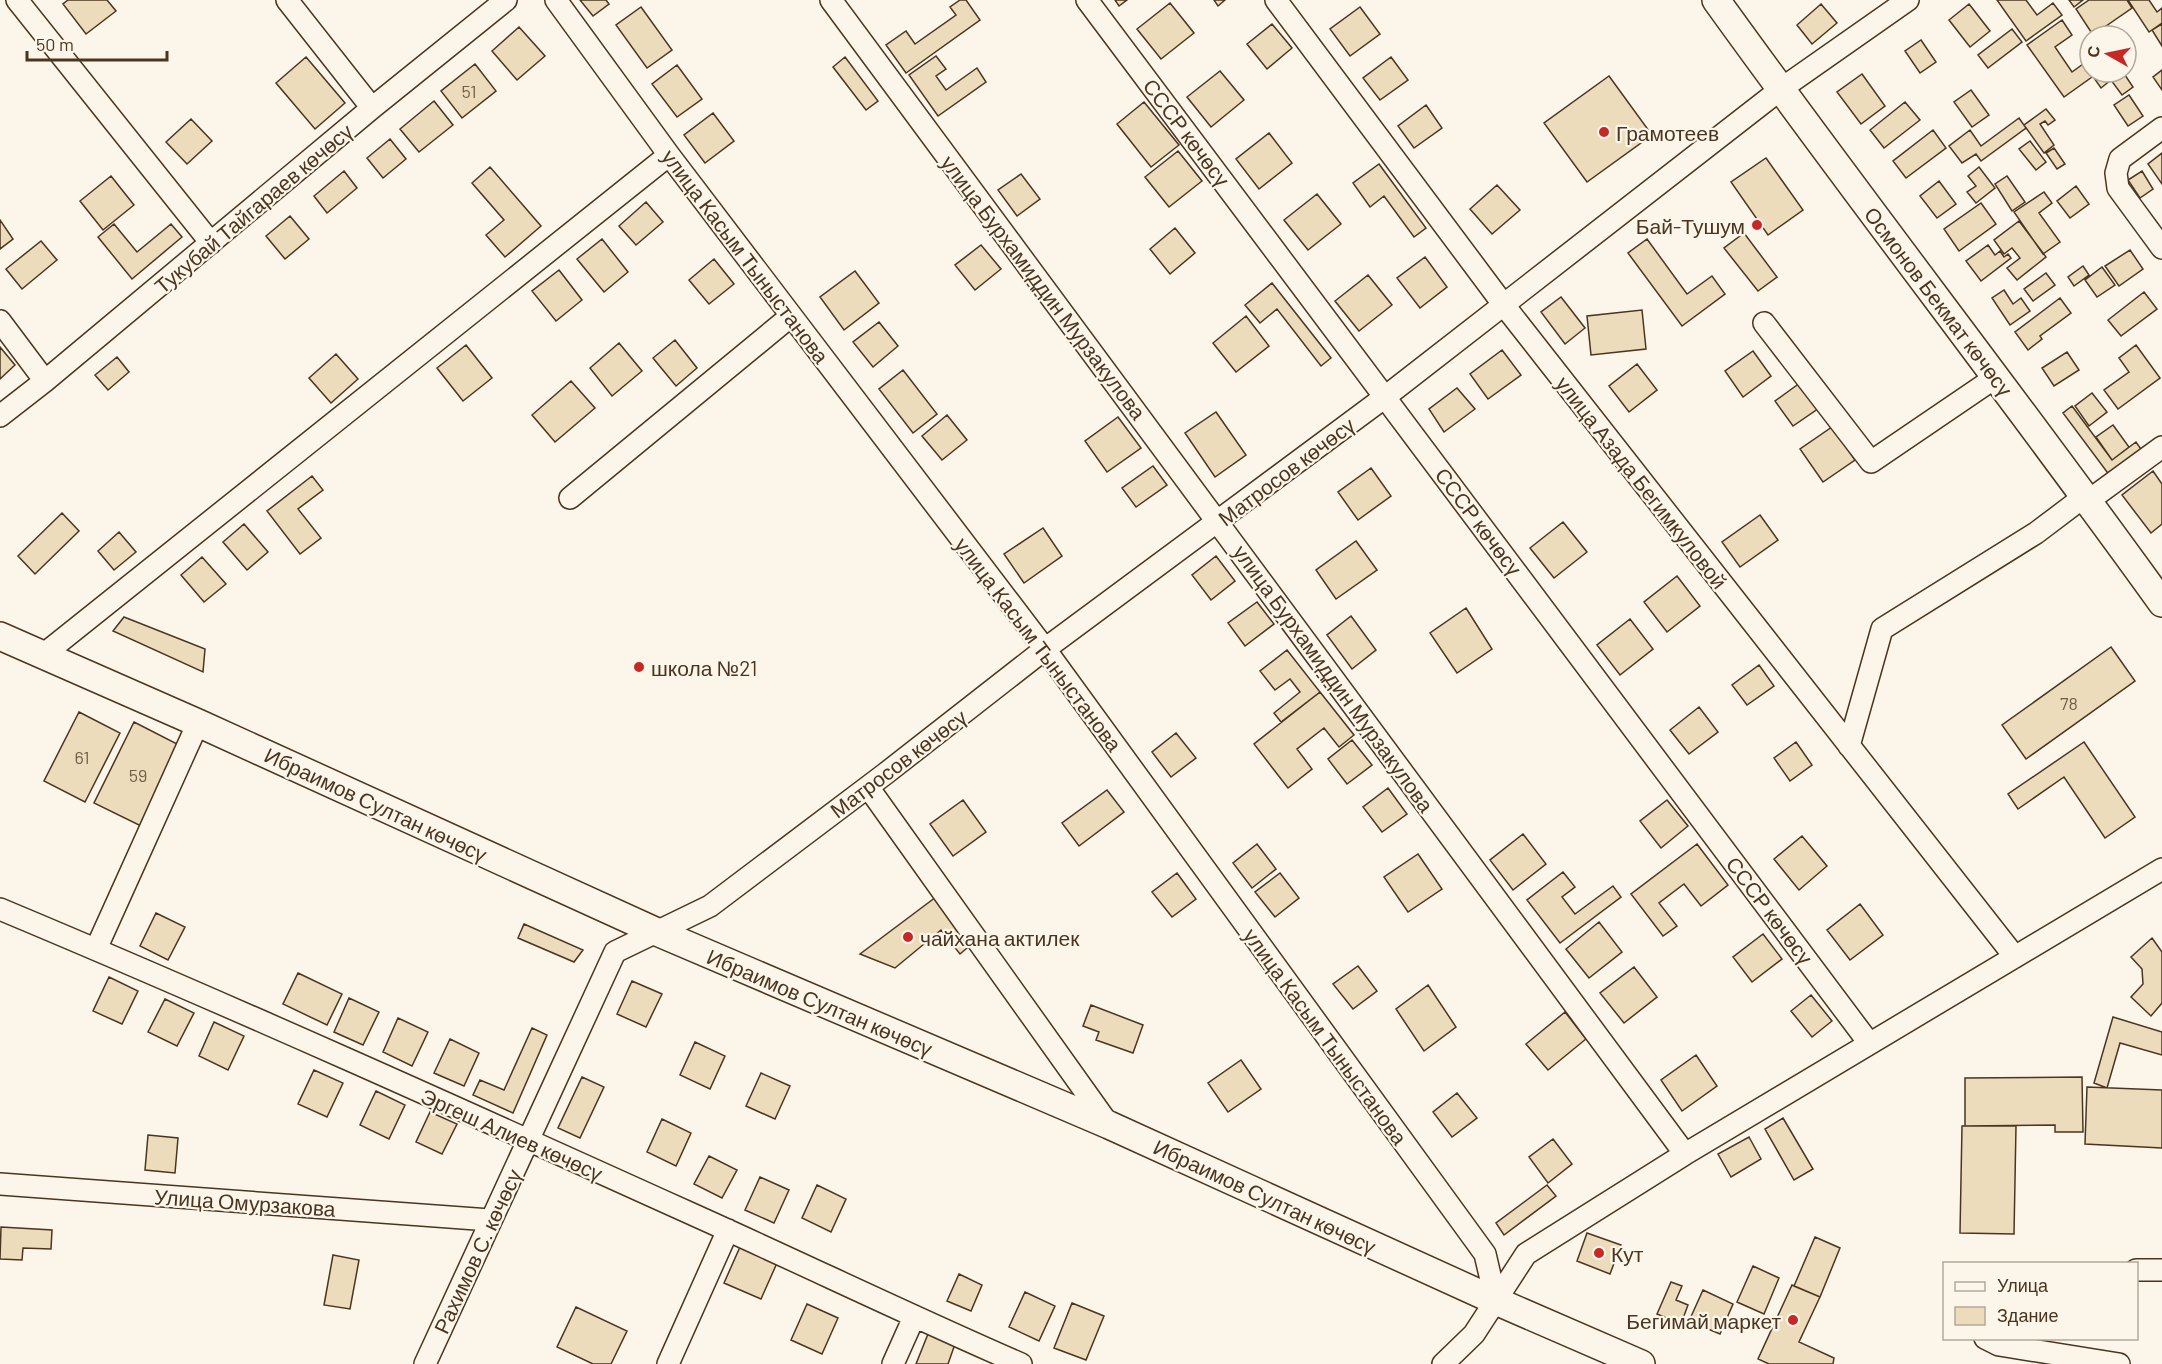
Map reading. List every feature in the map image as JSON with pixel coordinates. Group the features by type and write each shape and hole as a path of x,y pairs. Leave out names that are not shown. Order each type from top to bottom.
{"main road":[{"name":"Осмонов Бекмат көчөсү","path":"1716,0 2087,498 2162,603"},
{"name":"Ибраимов Султан көчөсү","path":"0,636 198,723 657,932 1109,1125 1496,1302 1641,1364"}],"street":[{"path":"17,0 211,243"},
{"path":"287,0 372,108"},
{"name":"Тукубай Тайгараев көчөсү","path":"0,416 506,0"},
{"name":"улица Касым Тыныстанова","path":"556,0 669,155 1045,649 1485,1254 1496,1302"},
{"name":"улица Бурхамиддин Мурзакулова","path":"831,0 1219,521 1685,1154"},
{"name":"СССР көчөсү","path":"1087,0 1869,1043"},
{"name":"улица Азада Бегимкуловой","path":"1276,0 1503,304 2014,957"},
{"name":"Матросов көчөсү","path":"657,932 710,906 1045,649 1385,397 1781,89 1908,0"},
{"path":"2162,128 2120,159 2116,173 2118,188 2162,248"},
{"path":"43,655 669,155"},
{"path":"570,498 791,316"},
{"path":"0,321 45,381"},
{"path":"1764,323 1871,462 1996,377"},
{"path":"1849,746 1882,629 2036,534 2162,447"},
{"path":"96,949 198,723"},
{"path":"868,787 1109,1125"},
{"path":"1445,1363 1474,1334 1526,1254 1685,1154 2162,869"},
{"name":"Эргеш Алиев көчөсү","path":"0,909 96,949 728,1230 1021,1364"},
{"name":"Рахимов С. көчөсү","path":"425,1364 615,952 657,932"},
{"name":"Улица Омурзакова","path":"0,1184 490,1220"},
{"path":"668,1364 728,1230"},
{"path":"2138,1270 2162,1270"},
{"path":"893,1364 914,1317"},
{"path":"1989,1340 1999,1345 2119,1364"}],"building":[{"path":"68,0 107,0 116,11 86,34 63,4"},
{"path":"580,0 606,0 609,4 593,16"},
{"path":"960,0 966,0 980,20 906,73 886,45 906,31 915,44 956,15 950,7"},
{"path":"1115,0 1127,0 1119,6"},
{"path":"1214,0 1225,0 1218,6"},
{"path":"1997,0 2026,0 2037,15 2053,3 2062,15 2026,41"},
{"path":"2069,0 2083,0 2074,7"},
{"path":"2089,0 2127,0 2132,8 2109,24 2086,24 2076,9"},
{"path":"2128,0 2149,0 2157,12 2162,8 2162,23 2149,32"},
{"path":"1170,3 1194,33 1161,59 1137,29"},
{"path":"1821,4 1837,23 1812,44 1797,25"},
{"path":"1969,4 1990,31 1970,47 1949,20"},
{"path":"641,7 672,50 647,68 616,25"},
{"path":"1360,7 1380,34 1350,56 1330,29"},
{"path":"2062,20 2072,35 2055,47 2072,72 2078,68 2078,84 2082,84 2064,97 2027,45"},
{"path":"1272,24 1292,48 1267,69 1247,44"},
{"path":"2162,24 2162,46 2152,30"},
{"path":"519,27 545,56 517,80 492,51"},
{"path":"2012,29 2022,42 1988,68 1978,55"},
{"path":"1921,40 1936,62 1920,73 1905,51"},
{"path":"936,56 946,69 936,76 946,90 977,68 986,82 938,116 909,75"},
{"path":"306,57 345,103 315,129 276,83"},
{"path":"845,57 878,101 866,110 833,67"},
{"path":"1391,57 1408,80 1380,100 1363,78"},
{"path":"475,64 496,91 462,118 441,91"},
{"path":"677,65 702,99 677,117 652,84"},
{"path":"2162,70 2162,90 2153,77"},
{"path":"1220,71 1244,100 1211,127 1187,97"},
{"path":"1862,74 1885,106 1861,124 1837,92"},
{"path":"1609,76 1652,135 1587,182 1544,123"},
{"path":"2114,84 2131,84 2133,87 2122,95"},
{"path":"1971,90 1989,115 1972,127 1954,102"},
{"path":"2129,95 2143,116 2128,126 2114,105"},
{"path":"434,101 453,125 419,152 400,129"},
{"path":"1144,102 1179,145 1151,167 1117,124"},
{"path":"1905,102 1920,120 1884,148 1870,130"},
{"path":"1426,105 1442,128 1414,148 1398,126"},
{"path":"2046,109 2055,120 2048,125 2045,121 2040,124 2054,145 2044,153 2024,125"},
{"path":"713,113 734,141 705,163 684,135"},
{"path":"2019,118 2026,128 1981,161 1976,154 1962,163 1949,146 1970,130 1981,146"},
{"path":"191,119 212,141 187,164 166,142"},
{"path":"1933,130 1946,148 1906,178 1893,161"},
{"path":"1269,133 1292,163 1259,189 1236,159"},
{"path":"390,139 406,159 383,178 367,158"},
{"path":"2030,141 2046,162 2036,170 2019,149"},
{"path":"2054,148 2065,164 2057,169 2046,153"},
{"path":"1178,151 1202,181 1169,207 1145,177"},
{"path":"2162,153 2162,184 2148,164"},
{"path":"1766,158 1803,210 1768,235 1731,182"},
{"path":"1379,164 1426,228 1414,237 1384,196 1370,207 1353,183"},
{"path":"490,167 541,226 505,257 486,235 504,220 472,183"},
{"path":"1979,167 1995,188 1976,203 1967,192 1976,186 1968,176"},
{"path":"344,171 357,188 327,213 314,196"},
{"path":"2142,171 2153,189 2140,198 2128,180"},
{"path":"1021,174 1040,199 1017,216 998,190"},
{"path":"111,176 134,205 103,230 80,201"},
{"path":"2007,176 2025,202 2012,211 1995,184"},
{"path":"1939,181 1956,204 1937,218 1920,196"},
{"path":"1497,185 1520,210 1492,234 1470,209"},
{"path":"2076,186 2089,204 2070,218 2057,201"},
{"path":"2044,192 2052,203 2039,213 2060,242 2043,254 2014,212"},
{"path":"1317,194 1341,224 1308,250 1284,220"},
{"path":"646,202 663,222 636,245 619,226"},
{"path":"1981,203 1996,224 1959,251 1944,229"},
{"path":"290,216 309,239 285,259 266,236"},
{"path":"0,220 13,239 0,249"},
{"path":"2019,221 2046,257 2017,280 2007,268 2020,258 2012,248 2004,254 1994,240"},
{"path":"114,224 137,252 171,224 182,237 132,279 98,237"},
{"path":"1175,228 1195,253 1170,274 1150,249"},
{"path":"1744,233 1777,277 1758,291 1724,248"},
{"path":"602,239 628,272 604,292 577,259"},
{"path":"1647,239 1687,294 1712,276 1725,294 1682,326 1628,253"},
{"path":"41,241 57,260 22,289 6,269"},
{"path":"981,245 1001,269 975,290 955,265"},
{"path":"1988,245 1995,255 2000,251 2004,257 2008,254 2011,258 1981,281 1966,261"},
{"path":"2130,250 2143,269 2119,286 2105,266"},
{"path":"1425,257 1447,287 1420,308 1397,278"},
{"path":"714,259 734,284 709,304 689,280"},
{"path":"2083,266 2089,275 2074,286 2068,277"},
{"path":"2102,267 2115,285 2097,297 2085,280"},
{"path":"559,270 582,300 556,321 532,291"},
{"path":"855,271 879,303 844,330 820,297"},
{"path":"2046,273 2055,285 2033,301 2024,289"},
{"path":"1368,275 1392,305 1359,331 1335,301"},
{"path":"1272,283 1331,358 1321,366 1277,309 1260,323 1245,305"},
{"path":"2004,290 2013,304 2021,298 2030,311 2010,325 1992,298"},
{"path":"2144,292 2157,309 2121,336 2108,320"},
{"path":"1561,297 1585,328 1565,344 1541,312"},
{"path":"2060,298 2071,313 2040,336 2042,339 2028,350 2015,332"},
{"path":"1642,310 1646,349 1591,355 1587,316"},
{"path":"1246,316 1269,346 1236,372 1213,343"},
{"path":"879,322 898,346 873,367 853,342"},
{"path":"675,340 697,368 676,386 653,358"},
{"path":"619,343 642,371 612,396 590,368"},
{"path":"466,345 492,378 463,401 437,368"},
{"path":"2136,345 2160,378 2118,409 2104,390 2129,372 2119,358"},
{"path":"0,347 15,365 0,379"},
{"path":"1502,350 1521,375 1488,399 1470,374"},
{"path":"1753,351 1771,376 1743,397 1725,371"},
{"path":"2067,352 2079,370 2054,386 2042,368"},
{"path":"336,354 358,379 331,403 309,378"},
{"path":"117,357 129,372 108,390 95,375"},
{"path":"1637,364 1657,390 1629,412 1609,386"},
{"path":"903,370 937,414 913,433 879,389"},
{"path":"1804,380 1822,406 1793,426 1775,401"},
{"path":"571,381 595,408 555,442 532,415"},
{"path":"1457,388 1475,409 1444,432 1429,409"},
{"path":"2092,393 2107,412 2089,426 2075,406"},
{"path":"2072,406 2112,460 2136,442 2143,452 2110,476 2063,413"},
{"path":"1216,412 1246,455 1215,477 1185,433"},
{"path":"947,415 967,440 942,460 922,436"},
{"path":"1118,417 1141,448 1107,472 1085,441"},
{"path":"2113,425 2129,447 2112,460 2096,437"},
{"path":"1832,427 1855,460 1823,482 1800,449"},
{"path":"1153,466 1167,485 1136,507 1122,488"},
{"path":"1371,468 1391,496 1358,520 1338,492"},
{"path":"2153,471 2162,484 2162,524 2151,533 2122,495"},
{"path":"312,476 323,490 298,509 321,538 300,554 267,511"},
{"path":"62,513 79,531 35,574 18,556"},
{"path":"1760,515 1778,540 1740,567 1722,542"},
{"path":"1563,522 1587,552 1554,578 1530,548"},
{"path":"244,524 268,552 247,570 223,542"},
{"path":"1043,528 1062,556 1024,583 1004,554"},
{"path":"119,532 136,552 114,570 98,551"},
{"path":"1356,541 1377,570 1336,599 1316,570"},
{"path":"1216,556 1235,581 1211,600 1192,575"},
{"path":"202,557 226,584 204,602 181,575"},
{"path":"1677,576 1700,606 1667,632 1644,602"},
{"path":"1257,602 1274,624 1245,646 1228,623"},
{"path":"1466,608 1492,649 1457,673 1430,633"},
{"path":"1351,616 1376,650 1352,669 1327,635"},
{"path":"124,617 205,649 203,672 113,631"},
{"path":"1630,619 1653,649 1620,675 1597,645"},
{"path":"2111,647 2135,681 2026,759 2002,725"},
{"path":"1287,650 1320,692 1281,722 1274,713 1300,692 1290,679 1275,690 1260,671"},
{"path":"1759,665 1774,686 1747,705 1732,685"},
{"path":"1320,692 1354,735 1339,747 1324,728 1297,749 1312,769 1288,788 1254,744"},
{"path":"1699,707 1718,732 1689,754 1670,730"},
{"path":"79,712 120,733 85,802 44,781"},
{"path":"134,722 183,747 143,827 94,803"},
{"path":"1176,733 1196,758 1171,777 1152,752"},
{"path":"1352,740 1372,765 1347,784 1328,759"},
{"path":"1796,742 1812,765 1790,781 1774,758"},
{"path":"2084,742 2135,817 2105,838 2064,777 2018,809 2008,794"},
{"path":"1388,788 1407,814 1382,832 1363,807"},
{"path":"1107,790 1124,812 1079,846 1062,823"},
{"path":"963,800 986,832 953,856 930,824"},
{"path":"1667,800 1688,826 1661,848 1640,821"},
{"path":"1523,834 1546,864 1513,890 1490,860"},
{"path":"1802,836 1827,866 1799,890 1774,859"},
{"path":"1257,844 1276,869 1252,888 1233,863"},
{"path":"1697,844 1728,885 1701,906 1684,884 1659,903 1677,926 1663,936 1631,894"},
{"path":"1418,854 1442,889 1408,912 1384,877"},
{"path":"1563,872 1575,887 1562,897 1575,914 1613,886 1621,897 1560,943 1527,900"},
{"path":"1177,873 1196,899 1172,917 1152,892"},
{"path":"1280,873 1299,898 1275,917 1255,892"},
{"name":"чайхана актилек","path":"936,897 973,943 960,954 941,930 895,968 860,954"},
{"path":"1860,904 1883,935 1850,960 1827,930"},
{"path":"156,913 185,927 168,960 140,946"},
{"path":"1599,922 1622,952 1589,978 1566,949"},
{"path":"524,924 583,950 574,962 518,938"},
{"path":"1763,934 1782,959 1752,982 1733,957"},
{"path":"2152,938 2162,952 2162,1003 2151,1016 2131,997 2143,984 2142,969 2131,957"},
{"path":"1358,966 1377,991 1353,1009 1333,984"},
{"path":"1634,967 1657,997 1624,1023 1600,993"},
{"path":"298,973 342,994 327,1025 283,1004"},
{"path":"109,977 138,991 122,1024 93,1011"},
{"path":"632,981 662,994 646,1027 617,1014"},
{"path":"1428,985 1456,1027 1424,1051 1396,1009"},
{"path":"1811,995 1832,1021 1812,1037 1791,1011"},
{"path":"349,998 379,1012 363,1045 334,1032"},
{"path":"165,999 194,1013 177,1046 148,1032"},
{"path":"1091,1005 1143,1025 1133,1053 1096,1040 1099,1032 1083,1026"},
{"path":"1565,1012 1586,1039 1548,1070 1526,1044"},
{"path":"2113,1017 2162,1032 2162,1055 2120,1043 2107,1088 2094,1083"},
{"path":"398,1018 428,1032 412,1066 383,1052"},
{"path":"214,1022 244,1036 228,1070 199,1056"},
{"path":"532,1028 547,1035 513,1113 473,1095 480,1080 504,1090"},
{"path":"450,1039 479,1053 464,1086 434,1073"},
{"path":"695,1042 725,1056 710,1089 680,1075"},
{"path":"1696,1055 1717,1086 1682,1111 1661,1080"},
{"path":"1241,1060 1261,1089 1228,1112 1208,1083"},
{"path":"314,1070 343,1083 327,1117 298,1104"},
{"path":"761,1073 790,1086 775,1119 746,1106"},
{"path":"582,1077 604,1087 580,1138 558,1128"},
{"path":"2082,1077 2083,1132 2055,1132 2055,1125 1965,1126 1965,1078"},
{"path":"2087,1087 2162,1090 2162,1148 2085,1144"},
{"path":"376,1091 405,1105 389,1139 360,1125"},
{"path":"1457,1093 1477,1118 1452,1137 1433,1112"},
{"path":"430,1112 457,1124 442,1154 416,1142"},
{"path":"1783,1118 1813,1169 1794,1180 1765,1129"},
{"path":"662,1119 691,1133 676,1166 647,1152"},
{"path":"1962,1126 2016,1126 2014,1234 1960,1233"},
{"path":"148,1135 178,1138 175,1173 145,1170"},
{"path":"1749,1137 1761,1159 1731,1177 1718,1154"},
{"path":"1553,1139 1572,1164 1548,1183 1529,1157"},
{"path":"709,1156 737,1170 722,1198 694,1184"},
{"path":"760,1177 789,1190 774,1223 745,1210"},
{"path":"817,1185 846,1199 831,1232 802,1218"},
{"path":"1547,1185 1556,1196 1504,1235 1496,1223"},
{"path":"1,1227 52,1230 51,1249 23,1248 22,1260 0,1259"},
{"name":"Кут","path":"1587,1233 1621,1245 1610,1274 1577,1261"},
{"path":"1815,1237 1840,1248 1820,1297 1794,1286"},
{"path":"740,1247 777,1263 761,1299 724,1283"},
{"path":"333,1255 359,1260 350,1309 324,1305"},
{"path":"1753,1266 1779,1278 1764,1314 1737,1302"},
{"path":"959,1274 982,1285 971,1311 947,1301"},
{"path":"1671,1282 1682,1286 1676,1300 1688,1305 1681,1324 1657,1314"},
{"name":"Бегимай маркет","path":"1792,1285 1820,1297 1799,1342 1834,1358 1833,1364 1769,1364 1758,1359"},
{"path":"1703,1290 1733,1304 1720,1334 1689,1321"},
{"path":"1025,1292 1055,1306 1039,1341 1009,1327"},
{"path":"1072,1303 1104,1316 1086,1360 1054,1348"},
{"path":"807,1304 838,1318 822,1354 791,1340"},
{"path":"576,1307 627,1331 611,1364 593,1364 557,1347"},
{"path":"928,1334 955,1344 948,1364 916,1364"}],"place":[{"name":"Грамотеев","path":"1604,132"},
{"name":"Бай-Тушум","path":"1757,225"},
{"name":"школа №21","path":"639,667"},
{"name":"чайхана актилек","path":"908,937"},
{"name":"Кут","path":"1599,1253"},
{"name":"Бегимай маркет","path":"1793,1320"}]}
